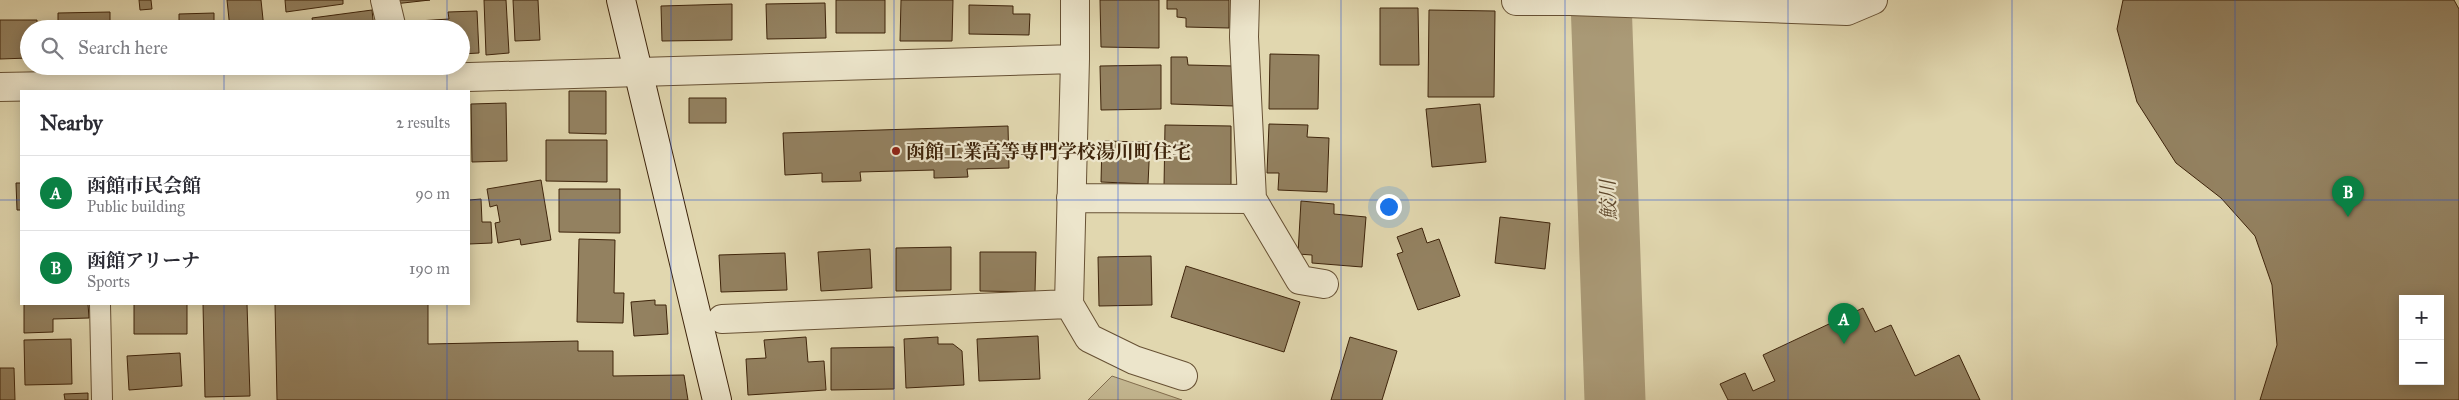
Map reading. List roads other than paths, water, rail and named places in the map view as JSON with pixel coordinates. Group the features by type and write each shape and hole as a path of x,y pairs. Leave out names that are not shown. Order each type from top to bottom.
{"street":[{"path":"385,0 390,20"},
{"path":"621,0 640,71 717,400"},
{"path":"1075,0 1069,304 1089,338 1134,360 1183,376"},
{"path":"1245,0 1244,37 1252,199 1300,280 1324,284"},
{"path":"1516,1 1570,1 1847,11 1873,0"},
{"path":"470,72 640,71 1075,59"},
{"path":"0,87 97,88 345,75"},
{"path":"1071,198 1252,199"},
{"path":"722,318 1069,304"}],"lane":[{"path":"100,305 102,400"}],"waterway":[{"name":"鮫川","path":"1601,0 1615,400"}],"place":[{"name":"函館工業高等専門学校湯川町住宅","path":"896,151"},
{"name":"函館アリーナ","path":"2348,217"},
{"name":"函館市民会館","path":"1844,344"}]}
